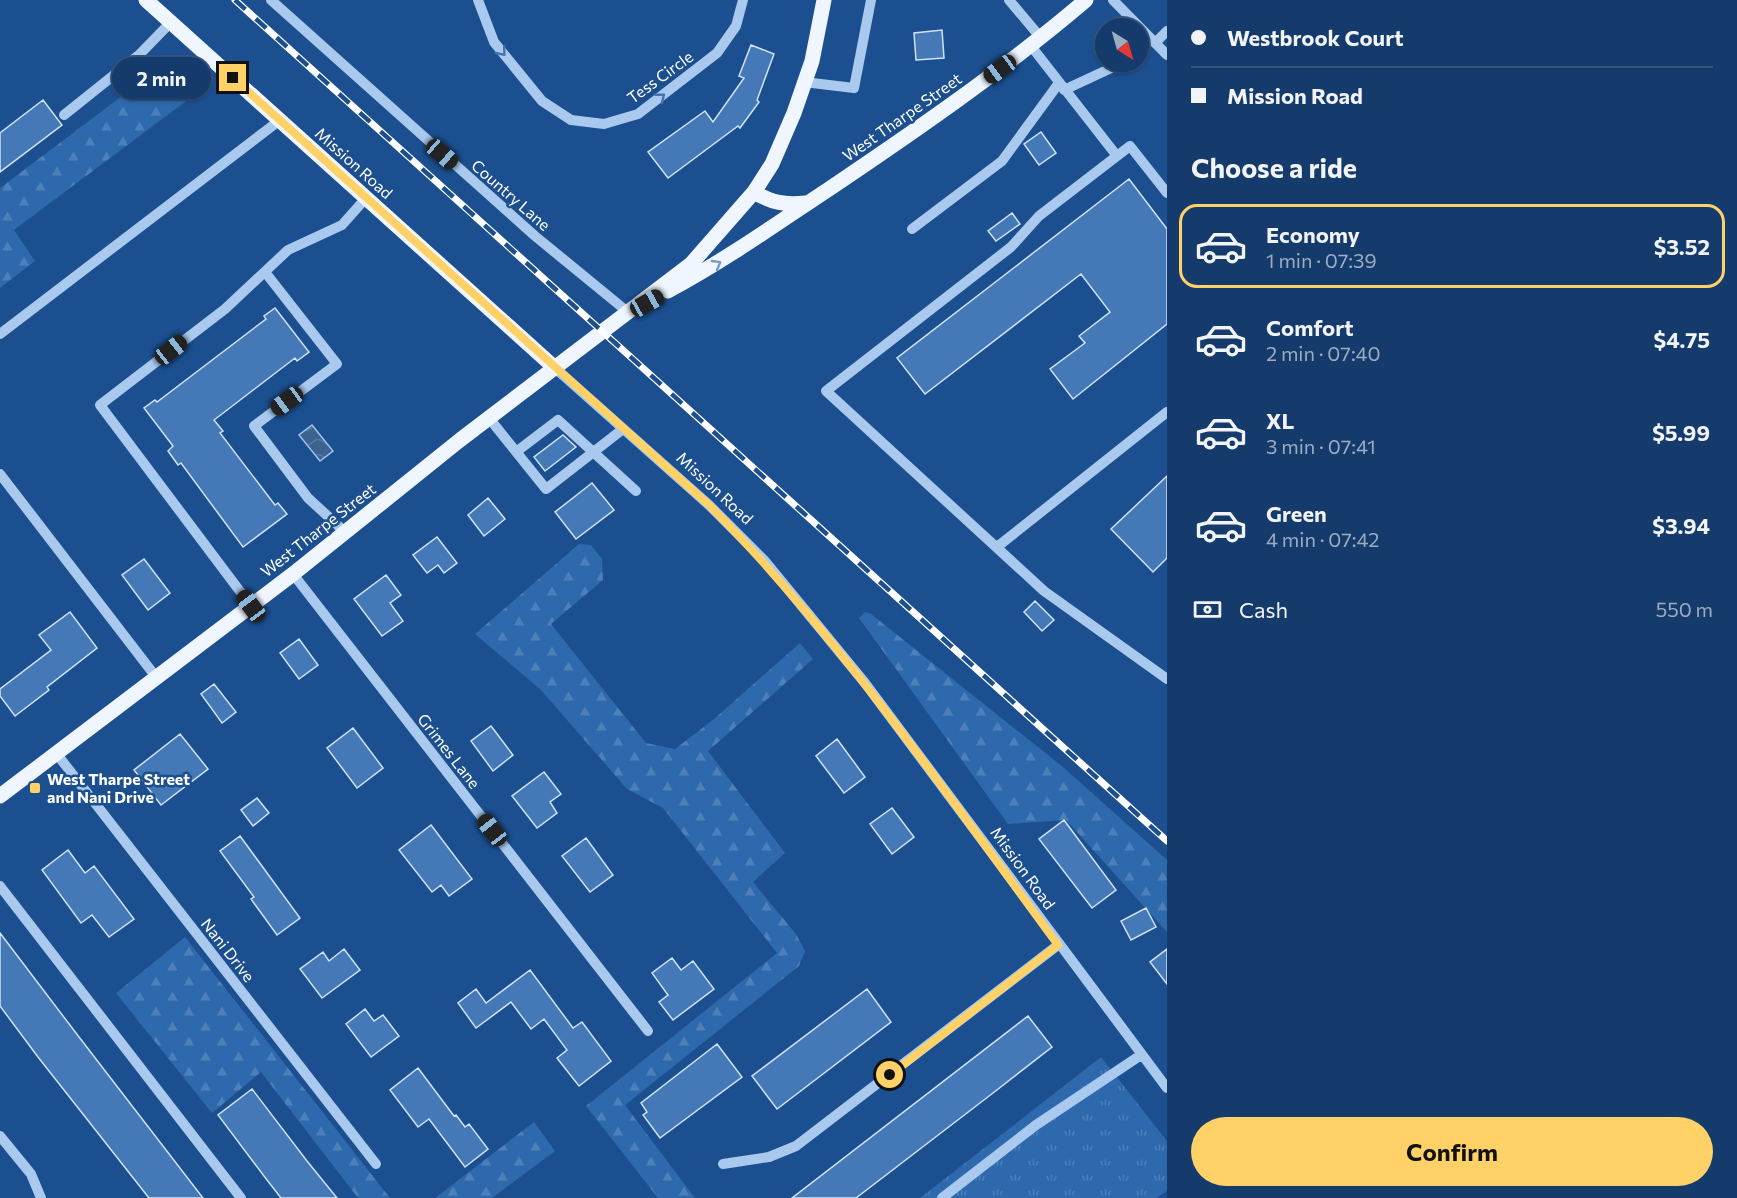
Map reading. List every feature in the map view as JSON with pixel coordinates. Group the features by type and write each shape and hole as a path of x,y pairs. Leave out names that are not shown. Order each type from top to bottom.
{"main road":[{"name":"Mission Road","path":"146,0 555,368"},
{"path":"628,313 691,264 754,192 776,154 794,113 812,61 824,0"},
{"name":"West Tharpe Street","path":"0,796 293,574 489,417 628,313 720,263 929,120 1036,43 1086,0"},
{"path":"754,192 769,201 786,205 808,202"}],"street":[{"name":"Country Lane","path":"271,0 534,236 628,313"},
{"name":"Tess Circle","path":"478,0 494,42 542,101 571,120 604,124 638,114 717,52 736,26 743,0"},
{"path":"804,82 854,88 871,0"},
{"path":"1009,0 1062,86 1117,156"},
{"path":"1113,0 1167,55"},
{"path":"64,115 139,55 171,22"},
{"path":"1155,43 1167,31"},
{"path":"912,229 1002,160 1062,86 1099,72"},
{"path":"0,334 280,120"},
{"path":"1167,193 1130,146 1039,216 1011,247 826,391 1044,591 1167,678"},
{"path":"251,606 100,405 225,309 288,250 342,225 366,198"},
{"path":"265,272 337,364 254,426 308,498 345,532"},
{"name":"Mission Road","path":"555,368 709,505 764,560 865,683 1167,1089"},
{"path":"997,547 1167,412"},
{"path":"489,417 546,489 623,429"},
{"path":"516,452 558,420 636,491"},
{"path":"0,474 156,677"},
{"name":"Grimes Lane","path":"293,574 648,1031"},
{"name":"Nani Drive","path":"56,753 376,1164"},
{"path":"0,886 241,1198"},
{"path":"723,1164 769,1157 796,1146 1058,945"},
{"path":"942,1198 1027,1131 1141,1055"},
{"path":"0,1136 31,1174 41,1198"}],"green space":[{"path":"167,62 190,69 193,96 14,230 35,261 0,288 0,188"},
{"path":"579,544 591,545 602,559 603,580 551,624 646,743 675,749 714,719 800,643 813,659 708,751 785,853 753,882 796,934 805,951 799,966 625,1105 695,1198 658,1198 586,1106 777,953 663,808 627,789 541,690 475,634"},
{"path":"865,612 871,614 1063,767 1167,860 1167,932 1066,820 1008,824 859,618"},
{"path":"185,937 390,1198 358,1198 261,1072 212,1113 116,993"},
{"path":"1101,1057 1167,1141 1167,1191 1157,1198 920,1198"},
{"path":"534,1122 555,1151 492,1198 435,1198"}],"water":[{"path":"312,425 333,451 320,461 299,435"}],"building":[{"path":"942,30 944,58 916,60 914,33"},
{"path":"751,45 774,54 757,100 759,102 740,128 738,126 668,178 648,152 705,111 713,122 744,78 739,76"},
{"path":"43,100 62,125 0,172 0,133"},
{"path":"1041,132 1056,153 1039,165 1024,144"},
{"path":"1129,179 1167,229 1167,324 1073,399 1050,369 1085,343 1079,336 1110,312 1081,274 925,394 897,358"},
{"path":"1012,213 1020,224 996,241 988,231"},
{"path":"275,308 309,352 297,361 295,358 214,420 223,431 220,433 275,505 278,503 287,514 243,547 181,463 178,465 168,451 173,446 144,408 155,400 157,402 266,319 264,316"},
{"path":"563,435 576,447 545,471 534,457"},
{"path":"1167,476 1167,558 1153,572 1111,529"},
{"path":"592,483 614,510 576,539 555,512"},
{"path":"488,498 505,519 484,536 468,515"},
{"path":"437,537 457,563 444,573 438,565 427,573 413,555"},
{"path":"144,559 170,593 148,610 122,575"},
{"path":"386,575 401,595 390,603 403,621 382,636 354,599"},
{"path":"1035,601 1054,620 1042,631 1024,612"},
{"path":"70,612 97,648 47,687 49,690 15,716 0,696 0,689 51,650 39,635"},
{"path":"299,639 318,665 299,679 280,653"},
{"path":"214,684 236,712 222,723 201,694"},
{"path":"491,726 513,755 493,771 471,741"},
{"path":"353,728 383,768 357,788 327,748"},
{"path":"180,734 208,769 161,805 134,770"},
{"path":"837,739 865,777 844,793 816,756"},
{"path":"544,772 561,794 550,802 557,813 537,828 512,796"},
{"path":"257,798 269,813 253,826 241,810"},
{"path":"892,808 914,837 892,854 870,824"},
{"path":"1064,820 1116,890 1092,908 1039,839"},
{"path":"431,825 472,879 449,896 441,885 432,892 399,850"},
{"path":"240,836 300,918 277,935 251,899 254,897 220,851"},
{"path":"586,838 613,875 590,892 562,856"},
{"path":"68,850 85,873 94,866 134,919 109,937 92,915 81,923 42,870"},
{"path":"1146,908 1156,927 1131,940 1121,921"},
{"path":"0,933 203,1198 149,1198 38,1057 0,1006"},
{"path":"344,949 360,970 322,998 300,969 323,952 329,961"},
{"path":"1167,949 1167,984 1150,962"},
{"path":"672,958 681,970 693,961 714,989 673,1020 659,1002 668,995 652,973"},
{"path":"530,970 573,1028 582,1022 611,1061 579,1086 557,1058 567,1050 544,1019 531,1029 511,1002 476,1028 458,1003 476,989 486,1003"},
{"path":"867,989 891,1022 777,1109 752,1076"},
{"path":"365,1009 374,1021 383,1015 399,1036 371,1057 346,1024"},
{"path":"1028,1016 1052,1047 993,1093 856,1198 792,1198"},
{"path":"717,1044 742,1077 660,1138 643,1115 647,1112 641,1103"},
{"path":"418,1068 454,1116 456,1115 465,1127 469,1124 488,1149 465,1167 429,1119 418,1127 390,1090"},
{"path":"252,1089 337,1198 281,1198 218,1115"}],"railway":[{"path":"235,0 1167,841"}],"place":[{"name":"West Tharpe Street and Nani Drive","path":"35,788"}],"route":[{"path":"233,78 709,505 764,560 865,683 1058,945 890,1075"}]}
